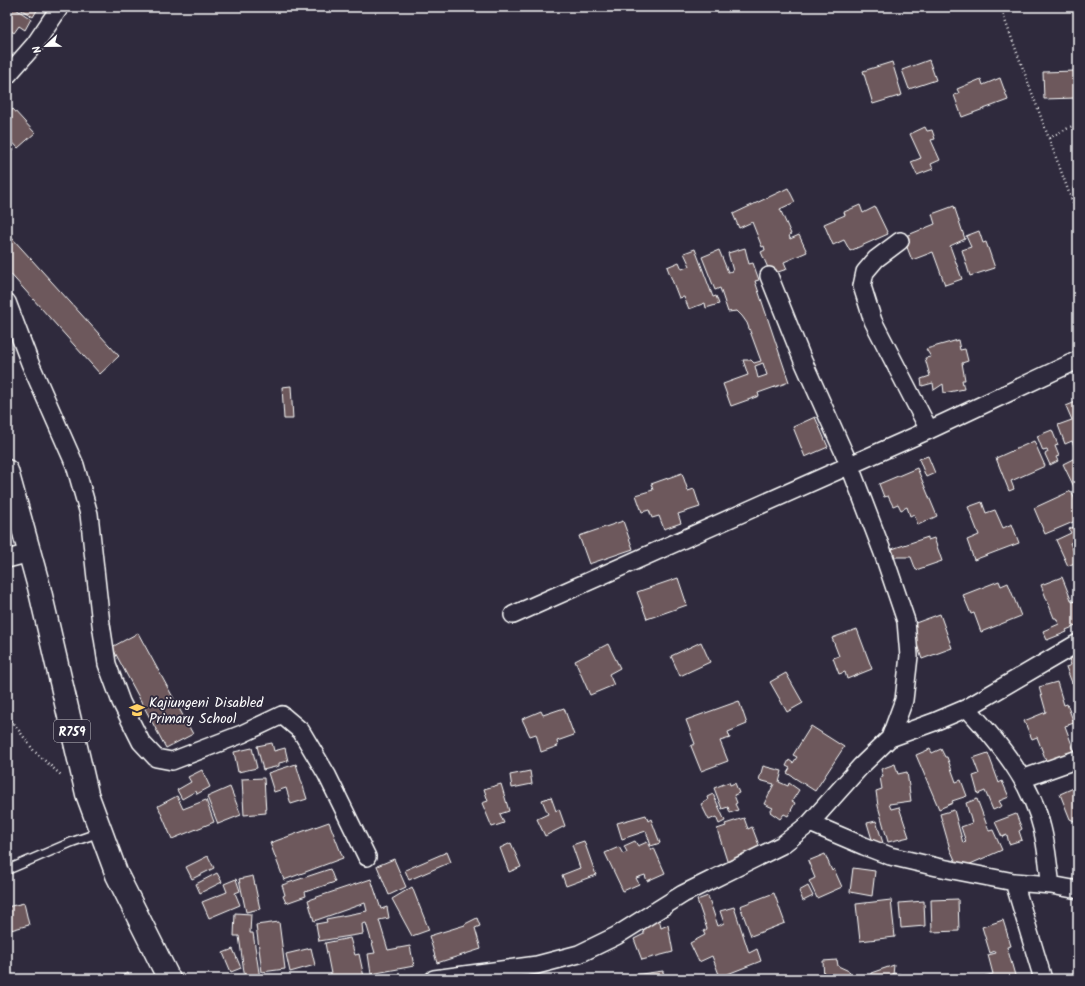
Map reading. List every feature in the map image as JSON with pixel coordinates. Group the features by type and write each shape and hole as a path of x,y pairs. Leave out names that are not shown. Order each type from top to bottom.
{"main road":[{"name":"R759","path":"7,471 30,553 87,794 117,875 169,979"}],"street":[{"path":"7,76 35,44 60,7"},
{"path":"900,241 876,259 865,272 862,286 873,321 929,430"},
{"path":"769,276 803,361 849,464 883,553 906,622 909,656 904,700 890,738"},
{"path":"7,302 30,363 75,465 89,514 100,624 107,664 120,702 141,742 156,758 172,761 242,734 282,715 301,731 327,775 367,857"},
{"path":"513,615 849,464 929,430 1078,360"},
{"path":"7,559 30,553"},
{"path":"434,979 537,965 579,954 616,936 683,894 782,845 810,823 861,766 890,738 967,708 1078,643"},
{"path":"967,708 996,740 1032,797 1042,828 1051,886"},
{"path":"1022,779 1078,759"},
{"path":"810,823 890,856 1014,882 1078,890"},
{"path":"1014,882 1043,979"}],"lane":[{"path":"7,870 72,842 101,832"}],"path":[{"path":"1000,7 1078,217"},
{"path":"1049,138 1078,123"},
{"path":"7,714 34,751 64,778 87,794"}],"building":[{"path":"7,7 13,7 31,19 25,30 19,26 14,33 7,28"},
{"path":"17,7 39,7 33,17"},
{"path":"7,31 12,35 7,39"},
{"path":"929,60 936,80 909,89 902,70"},
{"path":"892,62 902,95 873,104 863,71"},
{"path":"1075,71 1076,98 1044,99 1043,72"},
{"path":"1000,78 1008,100 962,117 954,95 959,93 957,89 981,79 983,85"},
{"path":"13,109 35,133 18,148 7,136 7,114"},
{"path":"925,127 927,131 932,130 935,139 931,140 940,160 931,164 933,169 917,175 911,162 921,158 910,134"},
{"path":"7,142 14,149 7,156"},
{"path":"1078,186 1078,200 1073,188"},
{"path":"788,188 795,202 780,209 791,234 789,235 790,239 799,235 807,252 784,262 787,269 772,274 761,252 765,250 764,246 762,247 752,222 739,228 733,214"},
{"path":"860,205 863,213 875,207 888,234 850,251 844,240 833,245 824,224 845,215 844,212"},
{"path":"954,206 965,239 950,246 962,279 945,285 933,252 912,260 903,237 935,224 932,214"},
{"path":"979,231 983,243 986,242 995,268 970,276 962,250 971,247 966,236"},
{"path":"12,238 119,356 100,374 7,270 7,243"},
{"path":"745,248 749,264 753,263 759,280 755,281 789,382 758,393 759,396 731,406 723,384 748,375 743,360 751,360 754,363 761,361 747,323 737,311 728,312 720,288 715,290 702,257 719,250 728,272 733,271 728,253","holes":["763,363 767,375 758,378 755,366"]},
{"path":"695,249 713,297 716,296 719,304 706,308 705,303 689,309 684,297 679,298 667,267 679,262 682,269 690,266 684,253"},
{"path":"958,340 960,350 965,349 968,361 962,363 965,380 962,380 964,389 944,393 943,384 934,390 933,383 922,386 921,379 930,376 925,358 931,357 926,349"},
{"path":"291,386 293,419 284,419 282,387"},
{"path":"1078,401 1078,447 1075,448 1072,441 1065,444 1058,425 1072,420 1066,406"},
{"path":"815,417 828,447 805,457 793,427"},
{"path":"1052,430 1058,445 1055,446 1059,456 1056,457 1058,461 1050,465 1045,454 1048,452 1047,450 1043,451 1037,436"},
{"path":"1034,441 1045,466 1011,481 1014,489 1009,491 996,458"},
{"path":"928,456 935,473 926,477 919,459"},
{"path":"1077,457 1078,491 1076,491 1063,464"},
{"path":"917,468 937,516 918,525 914,514 910,516 907,507 901,510 898,504 893,506 888,496 884,497 879,484"},
{"path":"682,473 688,491 694,489 700,507 678,514 681,523 664,529 659,516 652,518 649,510 642,512 636,495 653,490 651,484"},
{"path":"1071,491 1078,506 1078,520 1045,534 1034,508"},
{"path":"982,502 986,513 995,510 1003,528 1012,524 1019,543 974,560 967,540 979,535 968,507"},
{"path":"623,521 633,549 589,564 579,536"},
{"path":"1078,525 1078,540 1070,543 1078,561 1068,566 1056,540 1071,533 1069,529"},
{"path":"928,537 928,540 934,538 942,561 916,570 911,557 895,557 892,549"},
{"path":"1062,577 1072,602 1078,600 1078,625 1066,630 1067,632 1047,640 1043,631 1059,624 1056,618 1054,618 1041,585"},
{"path":"678,578 687,605 647,619 637,592"},
{"path":"999,581 1001,586 1008,583 1021,616 981,632 974,613 971,614 963,595"},
{"path":"940,614 952,648 922,659 910,625"},
{"path":"857,629 872,669 847,679 845,672 839,674 833,658 839,656 832,638"},
{"path":"138,633 193,734 166,748 112,647"},
{"path":"701,642 710,662 680,676 671,656"},
{"path":"608,644 620,668 609,674 614,685 590,695 575,661"},
{"path":"1078,656 1078,680 1072,683 1066,667 1071,665 1069,659"},
{"path":"786,673 803,703 787,712 770,682"},
{"path":"1057,682 1064,705 1067,704 1074,723 1065,726 1075,753 1047,763 1037,737 1032,739 1024,721 1046,712 1039,687"},
{"path":"739,701 747,724 728,732 730,738 720,741 728,761 701,771 691,746 695,744 686,720"},
{"path":"564,708 574,735 557,741 558,746 541,752 536,734 530,736 522,719 541,711 543,715"},
{"path":"811,726 844,747 815,791 787,773 790,768 786,766 789,760 793,763 797,757 793,755"},
{"path":"272,743 274,751 285,748 288,761 279,763 279,766 263,770 257,746"},
{"path":"252,748 257,768 238,772 234,752"},
{"path":"930,749 932,753 941,749 945,757 947,757 956,782 961,780 967,796 952,801 953,803 939,809 916,755"},
{"path":"988,753 999,783 1002,781 1009,797 999,801 1002,806 993,810 985,791 978,794 973,776 979,774 973,758"},
{"path":"296,764 307,799 291,804 286,788 274,792 268,773"},
{"path":"895,764 898,774 907,772 911,801 889,804 891,809 899,807 909,837 888,842 878,806 876,791 882,789 880,777 883,776 881,769"},
{"path":"763,766 782,771 779,782 788,786 789,783 799,790 792,801 795,803 788,816 784,814 780,819 770,812 773,808 764,804 774,784 759,780"},
{"path":"202,770 210,787 197,794 196,791 182,799 177,790 191,782 188,777"},
{"path":"530,771 532,784 512,788 510,775"},
{"path":"264,778 266,813 244,815 242,779"},
{"path":"729,782 730,785 735,783 739,793 734,795 737,803 735,804 738,810 730,813 728,807 722,809 714,788"},
{"path":"501,784 509,811 500,814 504,823 492,827 482,803 488,801 484,789"},
{"path":"1078,786 1078,823 1070,819 1060,794"},
{"path":"230,787 241,815 218,824 207,797"},
{"path":"713,794 725,821 719,824 716,817 709,820 701,804 708,800 707,797"},
{"path":"177,796 183,809 206,800 214,822 172,839 158,806"},
{"path":"551,797 556,811 559,809 565,826 545,836 537,819 548,814 542,800"},
{"path":"977,799 989,831 993,830 1002,850 959,869 950,849 940,814 954,810 963,843 966,842 961,827 972,823 966,803"},
{"path":"1016,814 1022,829 1019,831 1022,840 1009,844 1007,835 1002,837 995,822"},
{"path":"646,815 648,821 651,819 660,843 651,846 646,831 622,839 617,823"},
{"path":"744,818 748,829 752,827 762,853 728,864 717,829 726,826 725,824"},
{"path":"876,821 883,843 874,846 867,823"},
{"path":"329,822 343,858 284,880 270,843"},
{"path":"584,841 596,875 566,886 562,875 580,868 572,845"},
{"path":"635,841 638,846 647,842 651,850 654,848 665,873 647,881 645,875 636,878 639,884 623,891 605,853 619,847 623,854 627,852 624,846"},
{"path":"511,843 521,867 509,872 500,848"},
{"path":"447,852 451,862 409,880 405,870"},
{"path":"825,854 832,871 834,869 842,887 817,898 809,881 815,878 808,861"},
{"path":"208,856 214,868 192,879 186,867"},
{"path":"394,859 406,887 389,895 377,866"},
{"path":"853,868 875,871 872,896 850,892"},
{"path":"330,869 335,882 305,892 306,896 286,903 283,896 285,895 282,885"},
{"path":"217,873 222,882 200,893 196,884"},
{"path":"253,876 260,909 246,912 239,879"},
{"path":"236,879 240,891 235,893 240,905 209,918 202,902 227,892 224,884"},
{"path":"371,879 381,909 387,907 389,918 379,920 388,950 410,946 414,966 371,974 368,954 375,953 366,923 362,924 363,934 319,941 316,924 327,922 326,919 367,911 365,903 314,921 308,900"},
{"path":"808,886 813,896 803,901 799,891"},
{"path":"412,887 429,930 412,936 392,899"},
{"path":"774,893 785,923 751,936 740,906"},
{"path":"708,896 718,926 724,923 720,911 734,907 749,953 757,949 761,961 720,977 712,956 699,962 690,943 705,935 703,931 707,929 697,900"},
{"path":"958,899 959,931 932,932 931,900"},
{"path":"891,900 895,937 860,941 856,904"},
{"path":"924,901 925,926 901,928 899,903"},
{"path":"24,903 29,925 7,931 7,907"},
{"path":"235,913 251,914 250,933 253,933 260,979 245,979 239,936 234,936"},
{"path":"477,918 480,926 475,928 481,949 437,963 429,936 465,925"},
{"path":"659,918 661,928 668,925 673,952 642,960 634,939 644,934 642,921"},
{"path":"1003,920 1011,946 1007,947 1016,979 985,979 985,976 993,974 988,955 996,953 995,951 990,953 982,927"},
{"path":"279,922 285,969 262,972 256,925"},
{"path":"350,938 355,955 359,954 364,977 354,979 332,979 325,943"},
{"path":"311,948 315,965 290,972 286,954"},
{"path":"233,949 241,968 231,972 223,953"},
{"path":"837,960 838,966 849,971 851,979 824,979 823,961"},
{"path":"894,965 893,975 894,973 918,979 870,979 871,973"},
{"path":"663,971 664,979 635,979 634,975"},
{"path":"128,973 130,979 114,979"},
{"path":"1078,973 1078,979 1070,979"}],"place":[{"name":"Kajiungeni Disabled Primary School","path":"137,710"}]}
